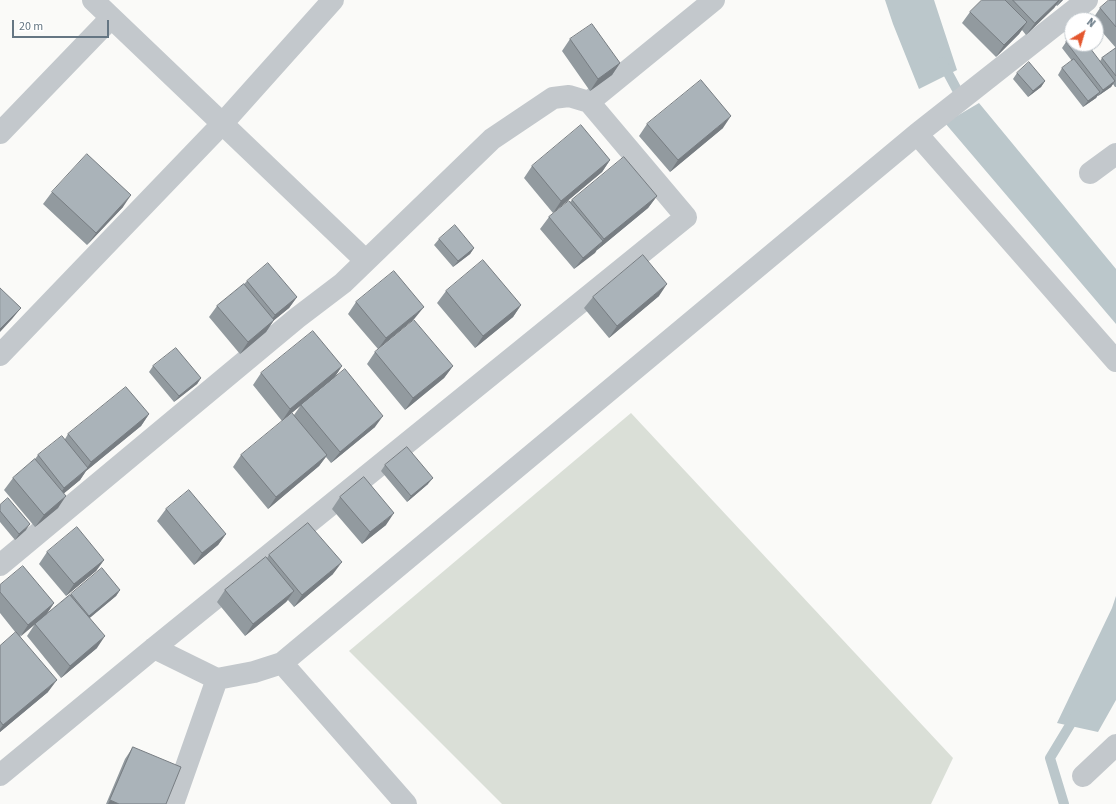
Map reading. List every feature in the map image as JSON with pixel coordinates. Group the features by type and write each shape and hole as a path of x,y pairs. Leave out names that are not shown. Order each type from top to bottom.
{"street":[{"path":"93,0 365,260"},
{"path":"0,355 222,124 333,0"},
{"path":"589,102 714,0"},
{"path":"154,648 217,679 254,672 282,663 917,134 1087,0"},
{"path":"0,133 112,18"},
{"path":"0,565 291,323 343,283 365,260 492,139 553,98 569,96 589,102 686,217 154,648 0,775"},
{"path":"917,134 1116,361"},
{"path":"1090,173 1116,154"},
{"path":"282,663 406,804"},
{"path":"173,804 217,679"},
{"path":"1083,776 1116,745"}],"shaded area":[{"path":"885,0 934,0 957,70 919,89"},
{"path":"979,103 1116,269 1116,324 945,123"},
{"path":"631,413 953,758 931,804 502,804 349,651"},
{"path":"1116,596 1116,700 1098,732 1057,723 1112,608"}],"building":[{"path":"982,0 1005,0 1027,22 1004,45 970,12"},
{"path":"1013,0 1059,0 1035,23"},
{"path":"1109,0 1116,0 1116,27 1104,12 1100,8"},
{"path":"592,24 620,63 598,79 570,39"},
{"path":"1116,48 1116,76 1102,58"},
{"path":"1074,52 1093,52 1115,81 1103,90"},
{"path":"1074,59 1100,92 1088,101 1062,68"},
{"path":"1029,62 1045,81 1033,91 1017,73"},
{"path":"701,80 731,116 678,160 647,124"},
{"path":"581,125 610,160 561,201 532,166"},
{"path":"87,154 131,195 96,233 52,192"},
{"path":"624,157 657,196 604,239 572,200"},
{"path":"569,201 603,241 583,258 549,217"},
{"path":"455,225 474,248 458,261 439,239"},
{"path":"643,255 667,284 617,326 593,297"},
{"path":"483,260 521,305 483,336 446,291"},
{"path":"268,263 297,297 275,315 247,281"},
{"path":"394,271 424,307 386,338 356,302"},
{"path":"244,284 274,320 248,342 217,306"},
{"path":"0,288 21,308 0,329"},
{"path":"414,320 453,366 413,398 375,352"},
{"path":"313,331 342,366 290,409 261,373"},
{"path":"176,348 201,378 179,396 153,366"},
{"path":"345,369 383,416 340,452 301,405"},
{"path":"126,387 149,414 91,462 68,434"},
{"path":"292,413 327,455 276,497 241,455"},
{"path":"62,436 88,468 64,488 38,455"},
{"path":"407,447 433,478 411,496 385,465"},
{"path":"35,459 66,496 44,515 13,478"},
{"path":"364,477 394,513 370,532 340,497"},
{"path":"189,490 226,534 202,553 166,509"},
{"path":"8,498 30,524 19,534 0,511 0,505"},
{"path":"308,523 342,562 302,595 269,555"},
{"path":"77,527 104,560 74,584 47,552"},
{"path":"266,557 294,591 253,624 225,590"},
{"path":"23,566 54,603 28,625 0,592 0,585"},
{"path":"102,568 120,590 89,616 71,594"},
{"path":"70,595 105,636 70,666 35,624"},
{"path":"16,632 57,680 3,725 0,721 0,646"},
{"path":"133,747 181,767 166,804 119,804 110,800"}],"waterway":[{"path":"942,62 963,101"},
{"path":"1064,804 1050,758 1076,715"}]}
